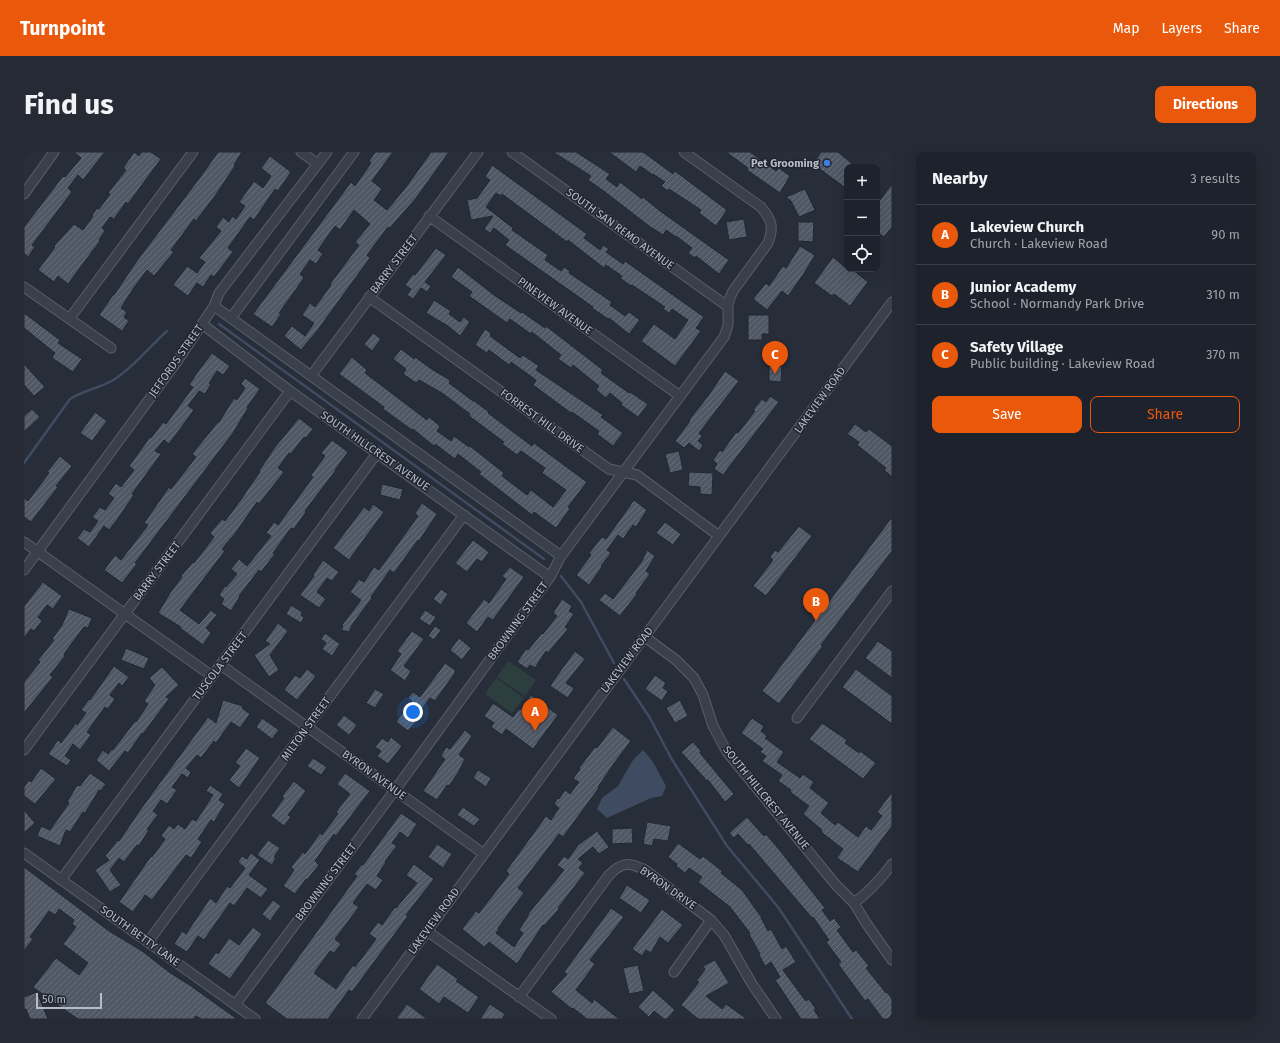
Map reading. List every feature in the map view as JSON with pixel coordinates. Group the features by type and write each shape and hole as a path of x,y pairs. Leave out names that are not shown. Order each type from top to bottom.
{"street":[{"path":"24,194 54,152"},
{"path":"70,318 193,152"},
{"path":"301,152 318,164"},
{"name":"JEFFORDS STREET","path":"24,570 178,360 214,306 219,293 327,152"},
{"path":"231,318 354,152"},
{"name":"BARRY STREET","path":"310,376 478,152"},
{"name":"SOUTH SAN REMO AVENUE","path":"512,152 727,306"},
{"name":"BROWNING STREET","path":"235,1005 550,577 561,556 724,337 728,327 727,306 733,291 768,243 772,234 772,226 768,216 761,207 684,152"},
{"name":"PINEVIEW AVENUE","path":"429,216 680,396"},
{"path":"24,287 111,348"},
{"name":"FORREST HILL DRIVE","path":"369,297 609,469 638,475 719,536"},
{"name":"LAKEVIEW ROAD","path":"362,1019 892,302"},
{"name":"SOUTH HILLCREST AVENUE","path":"214,306 561,556"},
{"name":"SOUTH HILLCREST AVENUE","path":"202,324 290,391 378,452 550,577"},
{"name":"BARRY STREET","path":"24,750 290,391"},
{"name":"TUSCOLA STREET","path":"61,880 378,452"},
{"name":"MILTON STREET","path":"148,942 464,514"},
{"path":"24,542 212,676"},
{"path":"797,718 892,591"},
{"name":"SOUTH HILLCREST AVENUE","path":"645,637 676,660 694,678 703,695 713,726 727,752 836,885 854,903 866,924 892,960"},
{"name":"BYRON AVENUE","path":"221,665 484,854"},
{"name":"SOUTH BETTY LANE","path":"24,853 255,1019"},
{"name":"BYRON DRIVE","path":"519,997 608,875 616,868 625,864 634,865 645,870 711,920 724,935 752,984 776,1019"},
{"path":"854,903 868,893 892,864"},
{"path":"674,972 711,920"},
{"path":"427,931 551,1019"}],"shaded area":[{"path":"508,661 536,680 525,696 497,677"},
{"path":"496,678 524,698 512,713 485,694"}],"water":[{"path":"643,750 653,762 666,786 662,796 651,798 607,818 597,809 602,798 618,786 633,760"}],"building":[{"path":"74,152 105,152 83,180 78,175 68,188 72,192 32,245 35,247 28,257 24,253 24,227 63,176 65,177 81,158"},
{"path":"134,152 139,156 142,152 151,152 161,159 128,204 126,202 114,219 110,217 102,228 105,231 99,240 100,241 68,284 58,276 54,282 38,270 55,247 54,246 74,224 83,230 97,208 99,209 110,194 108,193 126,170 123,168"},
{"path":"218,152 242,152 234,165 235,166 215,196 196,221 194,219 171,250 174,252 154,276 147,270 133,289 121,308 127,312 124,317 129,321 122,331 99,315 136,262"},
{"path":"375,152 393,152 372,181 382,189 374,200 387,210 406,187 431,152 449,152 417,197 390,228 388,227 367,255 370,258 317,331 301,350 284,336 292,326 305,336 314,323 302,315 310,303 315,307 359,245 355,242 370,224 354,210 340,230 335,226 318,250 323,254 316,264 310,260 300,274 304,278 279,313 281,314 272,327 253,314 351,182 355,186 371,163 369,161"},
{"path":"553,152 576,152 610,174 606,179 617,187 620,182 729,260 719,274 696,256 695,258 688,253 692,248 676,236 666,230 663,235 649,226 588,180 591,176"},
{"path":"609,152 643,152 673,174 675,171 727,210 716,226 699,213 701,210 669,189 668,191 661,186 665,182 640,166 636,172"},
{"path":"726,152 750,152 776,171 779,168 790,176 780,193 747,170 748,168"},
{"path":"821,152 838,152 852,164 844,164 844,187 813,164"},
{"path":"270,156 291,172 278,191 275,189 254,220 250,217 228,248 233,252 214,277 211,275 203,287 197,283 188,296 173,285 187,266 197,273 205,262 199,258 221,231 216,227 223,217 229,222 232,216 236,219 245,206 239,202 254,181 263,188 271,176 261,168"},
{"path":"492,165 587,234 584,238 600,250 603,245 609,249 606,252 623,264 625,261 704,317 696,328 701,331 675,366 641,341 654,324 675,339 688,320 672,309 669,313 663,309 665,307 620,278 622,276 606,265 604,268 568,240 567,242 502,194 501,196 496,193 486,207 513,228 512,230 548,255 545,260 561,271 564,267 570,271 569,273 612,302 610,305 625,316 629,312 640,320 629,334 609,318 608,319 592,308 593,307 505,245 509,240 494,228 490,233 484,229 493,216 471,220 467,200 477,198 490,180 485,177"},
{"path":"892,184 892,227 884,237 880,234 880,200"},
{"path":"805,189 815,210 799,217 791,201 786,197"},
{"path":"744,219 747,237 729,240 726,222"},
{"path":"798,222 814,222 813,242 798,241"},
{"path":"800,246 815,255 788,296 782,291 767,310 753,299 766,283 769,286 783,266 786,268"},
{"path":"436,248 446,255 425,282 431,286 427,292 421,288 413,299 407,295 411,289 405,285 413,274 415,275"},
{"path":"833,257 844,266 844,272 856,272 868,282 850,306 834,294 832,296 814,283"},
{"path":"458,267 494,295 545,328 546,326 603,370 601,373 629,393 630,392 648,404 638,417 621,405 622,403 610,393 606,398 596,390 599,386 573,365 571,368 558,359 561,355 532,332 531,334 510,319 507,323 469,296 472,292 451,277"},
{"path":"434,300 451,311 449,314 460,322 464,317 470,322 460,336 448,326 426,313"},
{"path":"24,313 60,340 58,343 82,359 73,372 52,358 55,353 24,328"},
{"path":"748,315 769,315 769,334 762,334 762,340 748,340"},
{"path":"485,329 491,333 490,336 520,358 523,355 539,366 536,370 603,415 601,417 623,433 613,446 597,434 599,431 572,412 571,413 533,385 536,380 511,362 509,365 489,350 487,353 475,345"},
{"path":"373,333 381,339 372,351 364,344"},
{"path":"401,349 414,359 415,357 450,380 449,383 532,446 534,443 587,482 568,507 570,509 556,528 534,512 532,515 479,474 481,472 458,454 455,459 435,444 434,446 413,429 412,430 383,409 384,407 339,374 352,357 367,370 365,373 427,420 429,417 440,426 437,431 451,441 454,436 469,447 470,446 504,473 502,476 527,495 531,490 553,507 566,490 542,473 545,468 521,451 517,455 502,444 504,442 469,416 470,414 442,393 419,380 416,383 403,374 406,369 393,359"},
{"path":"212,353 230,366 223,375 217,371 209,383 211,384 205,394 199,391 188,406 194,410 169,444 164,440 155,451 161,454 132,494 134,495 117,520 109,530 104,526 89,547 77,538 84,529 90,532 98,521 92,517 100,507 105,510 114,498 108,494 116,483 121,487 134,470 129,466 163,422 166,424 193,387 189,385"},
{"path":"24,364 45,387 34,396 24,385"},
{"path":"769,366 782,366 781,382 769,381"},
{"path":"725,371 739,381 699,433 702,436 698,441 703,445 699,451 689,443 684,448 675,441"},
{"path":"245,378 260,389 247,407 248,408 233,433 135,563 137,564 122,583 104,570 115,555 121,560 148,525 144,523 169,487 171,489 196,457 192,454 219,422 234,398 237,400 245,388 241,384"},
{"path":"770,396 779,402 723,475 714,469 717,464 713,460 720,450 722,452 736,432 738,433 755,411 753,410 762,399 766,402"},
{"path":"32,409 40,417 24,432 24,416"},
{"path":"95,412 107,421 92,441 80,433"},
{"path":"299,418 313,429 306,438 304,437 291,454 289,453 278,468 284,472 259,504 257,502 237,531 222,549 225,551 180,610 199,624 211,610 217,615 206,628 211,633 203,645 180,628 181,627 158,613 182,577 181,576 193,562 194,563 214,537 210,533 222,519 225,521 260,472 259,471 275,447"},
{"path":"855,424 866,432 869,429 892,446 892,477 884,470 886,468 857,445 859,442 847,434"},
{"path":"332,440 348,452 305,511 306,512 294,529 291,528 273,553 275,554 261,572 259,570 239,596 231,611 221,604 224,599 219,595 225,586 226,587 237,574 231,569 239,559 247,566 271,536 266,533 274,522 278,525 313,477 311,475 325,456 321,453"},
{"path":"679,451 683,470 670,473 665,454"},
{"path":"60,456 72,466 31,522 24,517 24,498 28,501 49,473 47,472"},
{"path":"689,472 713,473 712,495 700,494 700,487 688,486"},
{"path":"382,484 403,489 400,500 380,495"},
{"path":"634,500 647,510 636,527 633,525 623,539 618,535 607,550 611,553 589,585 576,575 591,555 589,553 602,537 606,539"},
{"path":"422,503 437,514 419,541 418,540 394,573 390,570 352,625 349,632 341,630 342,625 361,600 350,592 359,579 364,582 374,567 379,570 418,516 415,513"},
{"path":"373,504 384,512 349,560 333,548 364,507 369,511"},
{"path":"892,517 892,551 821,645 823,646 779,704 762,691"},
{"path":"665,522 681,534 673,545 656,533"},
{"path":"799,526 812,536 766,596 753,586 773,560 770,557 775,550 778,552"},
{"path":"473,540 489,552 482,562 477,559 467,572 455,563"},
{"path":"647,550 655,556 646,571 650,574 620,616 599,600 605,593 613,599 642,561"},
{"path":"323,560 339,572 332,581 327,578 317,592 326,599 319,608 300,595 314,576 313,575"},
{"path":"510,567 524,577 493,620 488,617 477,632 466,623 484,599 489,603 506,579 502,576"},
{"path":"43,582 62,596 53,609 47,605 38,617 42,621 34,631 31,629 24,638 24,606"},
{"path":"441,589 448,594 441,605 433,599"},
{"path":"562,599 572,606 569,611 574,614 565,627 568,629 548,653 546,651 535,668 530,665 527,669 517,662 526,649 528,650 557,616 553,613"},
{"path":"291,605 302,612 301,615 304,618 301,623 286,614"},
{"path":"69,609 92,618 88,628 84,627 64,654 65,656 50,675 53,677 24,713 24,682 40,662 38,660 54,640 52,639 62,625"},
{"path":"425,610 436,617 430,626 419,619"},
{"path":"278,623 288,631 270,655 279,670 269,677 254,655 270,644 265,641"},
{"path":"435,626 441,630 434,640 428,636"},
{"path":"412,631 424,639 404,666 411,671 405,681 390,670 401,654 397,651"},
{"path":"325,633 340,644 332,656 322,649 326,643 321,639"},
{"path":"459,638 471,648 462,660 450,650"},
{"path":"878,641 892,651 892,678 865,658"},
{"path":"126,648 149,658 144,669 121,660"},
{"path":"575,651 585,659 566,683 574,688 568,698 550,686"},
{"path":"445,663 455,670 455,673 435,701 430,698 416,717 418,719 408,731 396,722 412,701 408,698 413,692 420,697"},
{"path":"114,666 129,677 122,686 119,683 110,695 115,699 108,709 105,707 87,732 91,735 80,750 73,744 65,756 71,760 67,766 48,754 58,740 61,743 76,723 77,725 86,713 81,710 89,699 90,700"},
{"path":"162,667 179,685 166,697 169,699 128,753 125,751 109,771 96,760 103,750 108,754 112,749 113,750 135,721 136,722 148,704 144,701 155,685 149,678"},
{"path":"307,669 316,676 297,700 284,690 295,675 300,678"},
{"path":"856,669 892,696 892,724 842,687"},
{"path":"655,675 666,683 663,688 668,691 662,701 645,689"},
{"path":"375,689 384,694 375,708 366,703"},
{"path":"531,695 558,715 533,749 506,729 502,735 491,727 494,723 484,716 493,703 513,717"},
{"path":"223,700 243,706 242,708 250,714 240,728 231,722 216,743 214,741 201,758 197,755 186,768 191,772 188,778 182,774 172,787 177,790 167,804 161,800 153,811 158,815 147,829 149,830 139,846 137,845 124,862 119,858 110,870 121,885 110,892 95,870 109,860 105,856 118,840 119,841 208,717 216,723"},
{"path":"680,700 688,716 675,723 666,708"},
{"path":"344,715 357,725 349,735 336,725"},
{"path":"262,718 279,730 272,739 256,727"},
{"path":"752,718 764,726 761,731 767,736 765,738 784,752 777,762 800,778 803,774 814,782 810,788 829,803 821,813 835,825 838,822 858,837 866,826 871,830 882,816 877,812 892,792 892,826 858,872 837,858 843,849 821,832 822,830 803,814 809,806 778,781 782,775 762,761 766,756 760,752 763,749 741,733"},
{"path":"822,723 847,740 845,743 859,753 860,751 876,763 863,779 809,739"},
{"path":"613,727 631,741 563,837 559,834 518,888 524,893 498,928 499,929 496,933 514,947 523,933 519,930 528,914 564,870 557,865 564,856 568,859 578,845 597,831 609,847 599,854 593,847 578,859 583,863 579,868 585,873 558,908 559,909 544,926 543,925 517,964 489,942 484,947 462,929 476,911 479,913 509,874 506,871 546,816 551,820 559,808 554,804 558,798 559,799 565,790 570,794 579,782 573,779 580,769 579,768"},
{"path":"465,730 472,736 459,755 465,759 458,773 449,786 447,785 437,800 423,791 445,759 441,756 446,747 450,749"},
{"path":"391,737 402,746 388,764 377,756 381,751 375,747 382,738 388,742"},
{"path":"693,742 701,751 700,753 734,794 725,802 708,780 707,781 681,752"},
{"path":"246,748 260,758 239,788 229,780 240,766 235,763"},
{"path":"313,758 327,767 321,775 307,766"},
{"path":"41,768 56,779 35,804 24,796 24,787 29,780 31,782"},
{"path":"478,770 491,778 486,787 473,778"},
{"path":"90,773 106,784 100,791 99,790 85,813 83,812 70,832 66,830 60,846 37,836 41,826 50,830 69,803 67,802 77,785 80,786"},
{"path":"345,773 370,791 336,836 334,834 315,861 319,865 295,894 283,886 294,870 291,867 303,852 305,854 320,833 322,835 338,814 336,812 350,794 337,784"},
{"path":"294,781 306,791 288,815 291,817 284,826 271,816 284,798 282,796"},
{"path":"210,785 223,794 219,800 225,804 214,822 211,820 198,839 202,842 191,858 186,855 152,900 145,895 133,912 119,902 151,856 152,857 165,839 161,836 169,825 174,829 178,824 185,829 192,819 196,821 213,795 206,791"},
{"path":"463,807 480,819 474,826 457,815"},
{"path":"24,810 35,823 24,833"},
{"path":"401,813 417,824 408,838 400,832 392,843 397,846 385,861 386,862 377,876 383,880 376,890 367,884 353,903 359,907 335,939 341,944 334,953 330,951 314,973 336,989 353,965 355,967 376,939 369,934 378,922 382,925 395,907 396,908 417,883 406,875 414,864 434,879 406,915 408,916 352,992 349,990 328,1019 287,1019 265,1003 357,876 354,874 362,864 363,865"},
{"path":"747,817 764,836 766,834 782,853 825,908 822,910 830,921 834,918 841,927 837,930 853,952 856,950 869,966 866,968 892,999 892,1019 883,1019 868,999 865,1001 838,964 841,962 826,942 829,940 813,917 812,918 749,844 748,845 738,834 734,838 729,833"},
{"path":"647,822 671,826 668,841 654,839 652,846 643,844"},
{"path":"632,828 633,843 612,844 612,829"},
{"path":"268,840 280,848 274,857 276,858 272,865 257,855"},
{"path":"678,843 700,859 703,856 742,890 762,918 768,931 771,929 782,949 786,946 796,962 783,970 806,1001 809,999 816,1009 814,1010 820,1019 801,1019 775,980 780,977 771,962 765,966 749,934 750,933 730,907 698,882 702,877 689,868 685,873 668,857"},
{"path":"437,844 452,854 443,868 428,857"},
{"path":"251,853 260,860 249,875 268,889 261,898 247,888 234,906 230,903 204,940 198,936 187,952 174,944 182,931 186,934 210,898 216,903 227,886 230,888 245,868 238,862 242,856 247,859"},
{"path":"24,867 109,931 142,951 169,972 237,1019 201,1019 196,1016 194,1019 78,1019 49,999 33,987 56,958 79,975 88,963 63,944 76,927 72,924 74,920 59,909 55,915 49,911 30,937 33,939 24,951"},
{"path":"627,885 650,900 641,913 619,898"},
{"path":"273,900 281,906 270,921 262,914"},
{"path":"611,908 624,917 590,960 595,964 576,990 592,1003 594,999 619,1019 587,1019 551,992 567,974 564,972"},
{"path":"662,909 683,925 668,943 660,937 651,953 646,950 642,956 632,949"},
{"path":"253,927 262,934 230,979 208,964 216,952 218,954 229,938 239,945"},
{"path":"715,960 729,983 706,996 722,1009 726,1004 747,1019 698,1019 681,1005 699,982 696,981 705,970 703,966"},
{"path":"437,964 458,979 456,981 479,997 468,1013 444,997 439,1004 419,989"},
{"path":"638,965 644,991 629,994 623,968"},
{"path":"653,990 675,1010 667,1019 664,1019 654,1011 649,1017 638,1007"},
{"path":"37,992 48,1019 30,1019 26,1009 24,1009 24,997"},
{"path":"407,1004 427,1019 396,1019"},
{"path":"490,1004 505,1014 502,1019 480,1019"}],"waterway":[{"path":"219,324 544,559"},
{"path":"24,463 70,399 115,379 167,331"},
{"path":"561,576 581,602 614,663"},
{"path":"624,679 650,718 671,758 727,846 778,907 852,1019"}],"place":[{"name":"Pet Grooming","path":"827,163"},
{"name":"Safety Village","path":"775,374"},
{"name":"Junior Academy","path":"816,621"},
{"name":"Lakeview Church","path":"535,731"}]}
